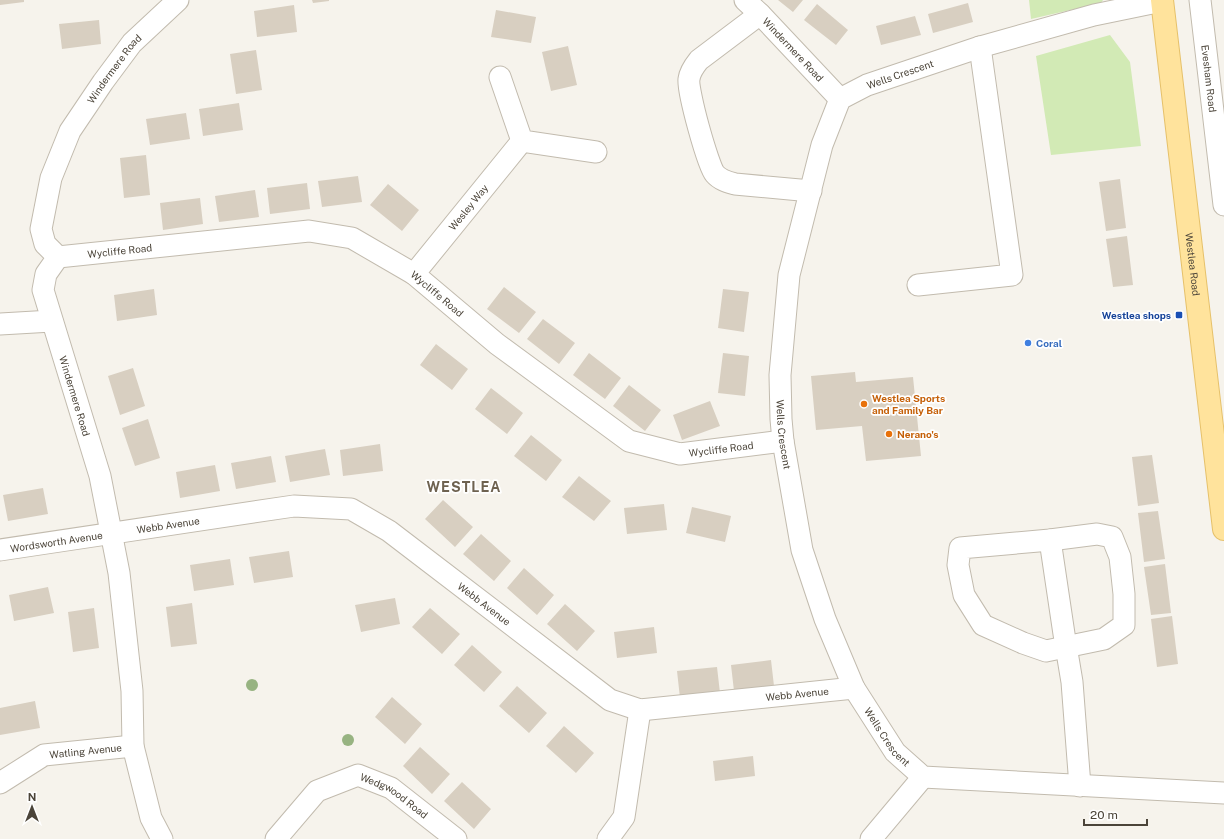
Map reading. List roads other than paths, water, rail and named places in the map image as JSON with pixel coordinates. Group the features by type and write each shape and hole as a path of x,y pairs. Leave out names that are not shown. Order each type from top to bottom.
{"main road":[{"name":"Westlea Road","path":"1162,1 1224,521"}],"street":[{"name":"Windermere Road","path":"162,839 151,818 133,746 132,691 119,573 100,476 43,290 46,274 58,257 44,244 41,229 51,178 70,131 103,82 132,43 178,0"},
{"name":"Evesham Road","path":"1200,0 1224,205"},
{"name":"Wells Crescent","path":"923,777 896,752 854,688 825,619 802,550 783,441 780,375 789,276 822,144 840,99 867,85 980,47 1094,15 1162,1"},
{"name":"Windermere Road","path":"753,7 840,99"},
{"path":"753,7 700,60 692,69 689,78 689,86 697,121 709,164 715,174 723,180 734,184 810,192"},
{"path":"918,285 1012,275 980,47"},
{"path":"500,78 522,141 596,152"},
{"name":"Wesley Way","path":"414,274 522,141"},
{"name":"Wycliffe Road","path":"58,257 309,231 352,238 414,274 497,344 629,441 680,454 783,441"},
{"path":"0,324 52,321"},
{"name":"Webb Avenue","path":"112,533 294,506 351,509 389,531 610,700 640,710 854,688"},
{"name":"Wordsworth Avenue","path":"0,550 112,533"},
{"path":"1097,534 1112,537 1120,558 1124,594 1124,624 1104,639 1066,647 1046,651 1023,643 983,624 964,595 958,565 960,548 1097,534"},
{"path":"1050,540 1072,682 1080,786"},
{"path":"608,839 624,816 640,710"},
{"name":"Watling Avenue","path":"0,783 44,755 133,746"},
{"name":"Wedgwood Road","path":"276,839 317,791 358,774 391,788 456,839"},
{"path":"871,839 923,777 1224,793"}],"place":[{"name":"Westlea shops","path":"1179,315"},
{"name":"Coral","path":"1028,343"},
{"name":"Westlea Sports and Family Bar","path":"864,404"},
{"name":"Nerano's","path":"889,434"}],"district":[{"name":"WESTLEA","path":"464,487"}]}
